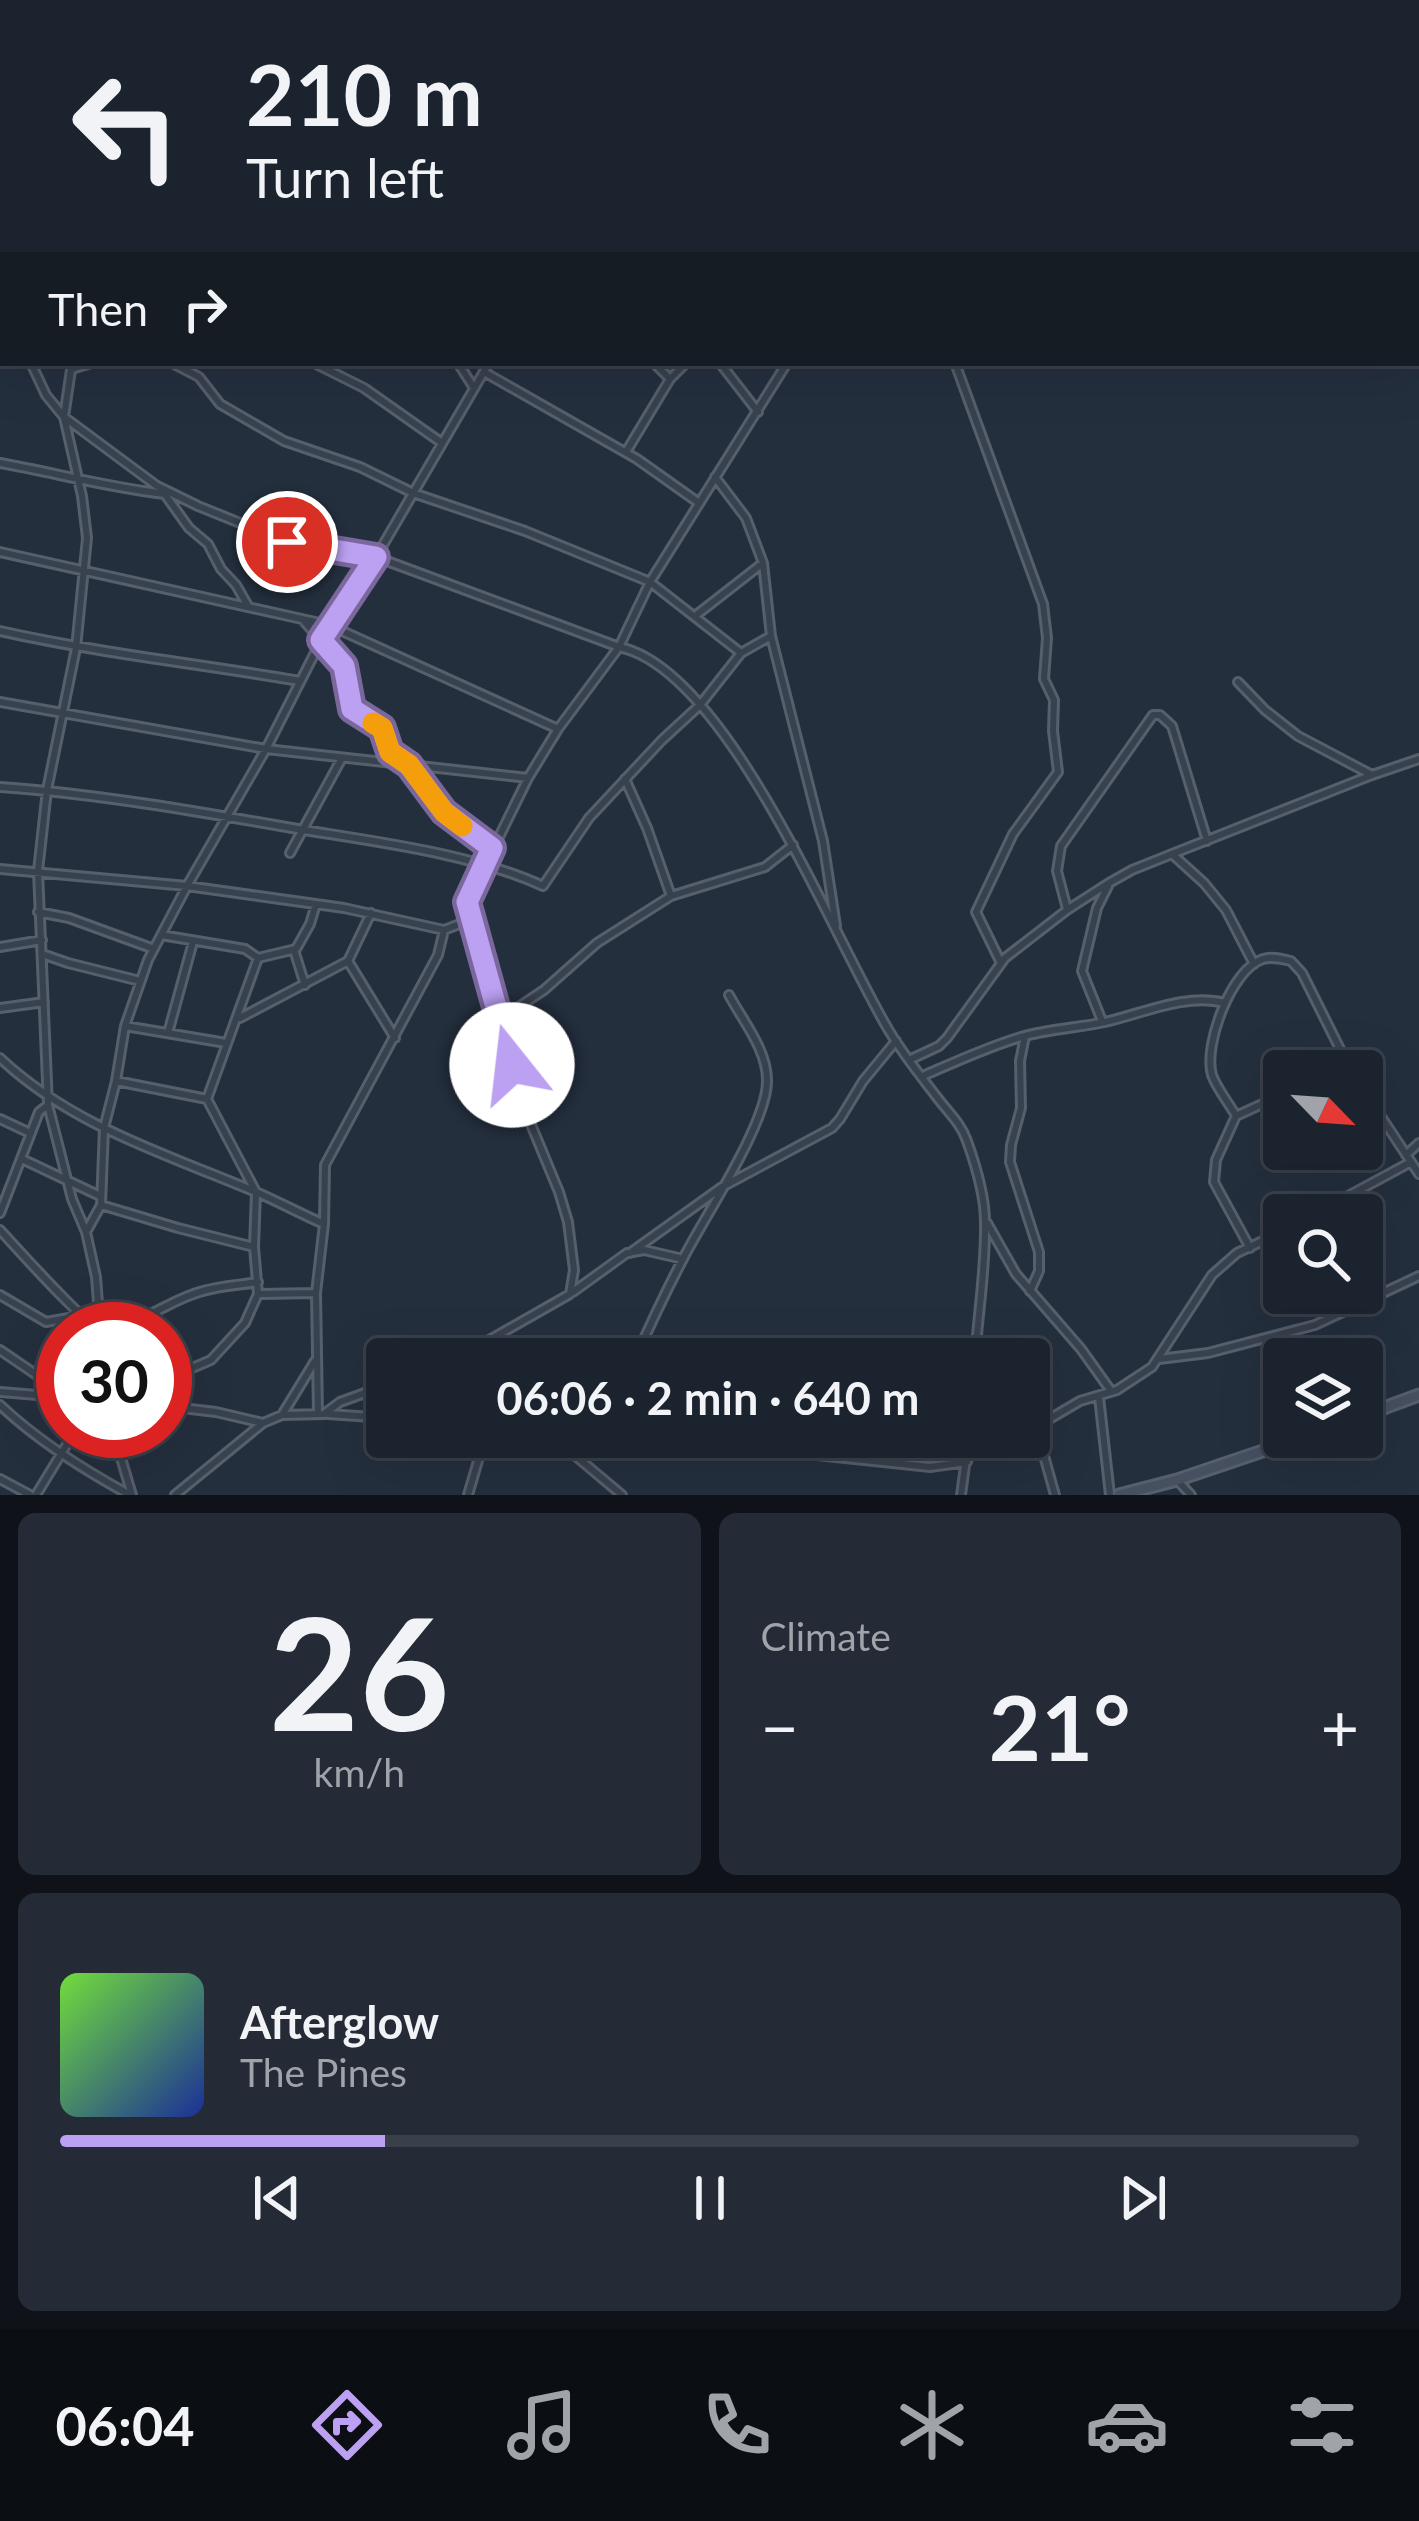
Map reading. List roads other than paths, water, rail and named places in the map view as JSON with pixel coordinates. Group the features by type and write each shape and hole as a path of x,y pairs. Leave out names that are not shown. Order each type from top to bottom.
{"main road":[{"path":"1383,1408 1419,1395"},
{"path":"1119,1495 1263,1451"}],"street":[{"path":"32,366 46,395 64,417 166,494 189,528 208,544 249,607"},
{"path":"72,366 64,417 87,538 76,648 47,790 38,912 48,1102 86,1232 97,1302"},
{"path":"178,366 199,377 220,404 284,440 650,582 741,653"},
{"path":"320,366 364,388 442,443"},
{"path":"460,366 475,388"},
{"path":"86,1232 101,1200 104,1128 125,1025 160,934 266,749 328,625 376,557 487,366"},
{"path":"657,366 670,379"},
{"path":"626,452 670,379 683,366"},
{"path":"722,366 758,412"},
{"path":"570,1294 574,1270 568,1222 525,1110 467,902 528,778 619,647 650,582 785,366"},
{"path":"956,366 1043,604 1047,638 1043,679 1054,700 1058,772 1012,834 976,912 1001,963"},
{"path":"484,372 626,452 699,503"},
{"path":"0,463 117,489 166,494"},
{"path":"715,477 746,518 763,563 771,636 823,842 838,934"},
{"path":"157,486 287,542 376,557 638,651 676,677 756,782 896,1041 961,1126 986,1220 977,1338"},
{"path":"0,552 328,625 558,729"},
{"path":"695,616 763,563"},
{"path":"302,619 344,666 352,709 382,728 390,752 409,765 444,812 492,848"},
{"path":"0,632 300,681"},
{"path":"0,787 303,829 484,865 543,886 589,818 700,705 741,653 771,636"},
{"path":"1238,682 1298,736 1372,775"},
{"path":"0,702 266,749 528,778"},
{"path":"1067,910 1057,871 1061,846 1154,715 1172,725 1207,841"},
{"path":"290,853 342,758"},
{"path":"909,1060 947,1038 1001,963 1109,883 1419,759"},
{"path":"625,779 671,896"},
{"path":"499,1020 544,990 597,943 671,896 765,867 793,844"},
{"path":"1172,854 1226,910 1254,964"},
{"path":"0,868 187,886 371,913 444,929 471,920"},
{"path":"1102,1022 1082,971 1097,908 1109,883"},
{"path":"305,985 295,950 316,904"},
{"path":"38,912 69,918 154,949"},
{"path":"238,1019 348,961 371,913"},
{"path":"321,1414 316,1293 326,1165 439,955 444,929"},
{"path":"160,934 245,949 259,958 295,950"},
{"path":"0,947 42,940"},
{"path":"168,1033 193,942"},
{"path":"42,954 140,981"},
{"path":"192,1370 212,1360 226,1345 245,1323 258,1294 256,1192 207,1099 259,958"},
{"path":"1236,1116 1212,1074 1210,1047 1225,1003 1254,964 1264,958 1291,961 1340,1050"},
{"path":"348,961 395,1038"},
{"path":"645,1338 756,1124 766,1095 762,1054 729,995"},
{"path":"922,1077 1025,1036 1189,1000 1225,1003"},
{"path":"0,1008 45,1002"},
{"path":"125,1025 226,1043"},
{"path":"1025,1036 1020,1061 1021,1108 1010,1162 1039,1252 1040,1271 1030,1292"},
{"path":"493,1338 570,1294 722,1187 832,1128 862,1081 896,1041"},
{"path":"0,1058 48,1102 324,1224"},
{"path":"116,1081 207,1099"},
{"path":"0,1213 38,1112 48,1102"},
{"path":"1250,1248 1214,1182 1216,1160 1236,1116 1263,1104"},
{"path":"0,1119 30,1132"},
{"path":"1383,1120 1419,1174"},
{"path":"1348,1194 1408,1158 1419,1143"},
{"path":"22,1160 101,1200 254,1246"},
{"path":"986,1220 1016,1274 1112,1392"},
{"path":"0,1230 69,1302"},
{"path":"1050,1418 1135,1380 1159,1359 1212,1276 1237,1253 1263,1242"},
{"path":"630,1252 644,1250 683,1259"},
{"path":"1159,1359 1208,1353 1316,1325 1419,1276"},
{"path":"173,1302 204,1290 258,1282"},
{"path":"258,1294 316,1293"},
{"path":"0,1295 36,1316"},
{"path":"0,1350 36,1377"},
{"path":"282,1415 317,1358"},
{"path":"0,1392 36,1395"},
{"path":"321,1414 366,1393"},
{"path":"1099,1397 1110,1495"},
{"path":"0,1405 36,1435"},
{"path":"192,1409 263,1423"},
{"path":"175,1495 263,1423 282,1415 366,1417"},
{"path":"0,1479 33,1495 56,1458"},
{"path":"70,1458 131,1495"},
{"path":"121,1458 131,1495"},
{"path":"468,1495 479,1458"},
{"path":"578,1458 622,1495"},
{"path":"845,1458 930,1467 971,1458"},
{"path":"1042,1458 1055,1495"},
{"path":"961,1495 967,1460"},
{"path":"1177,1480 1191,1495"}]}
